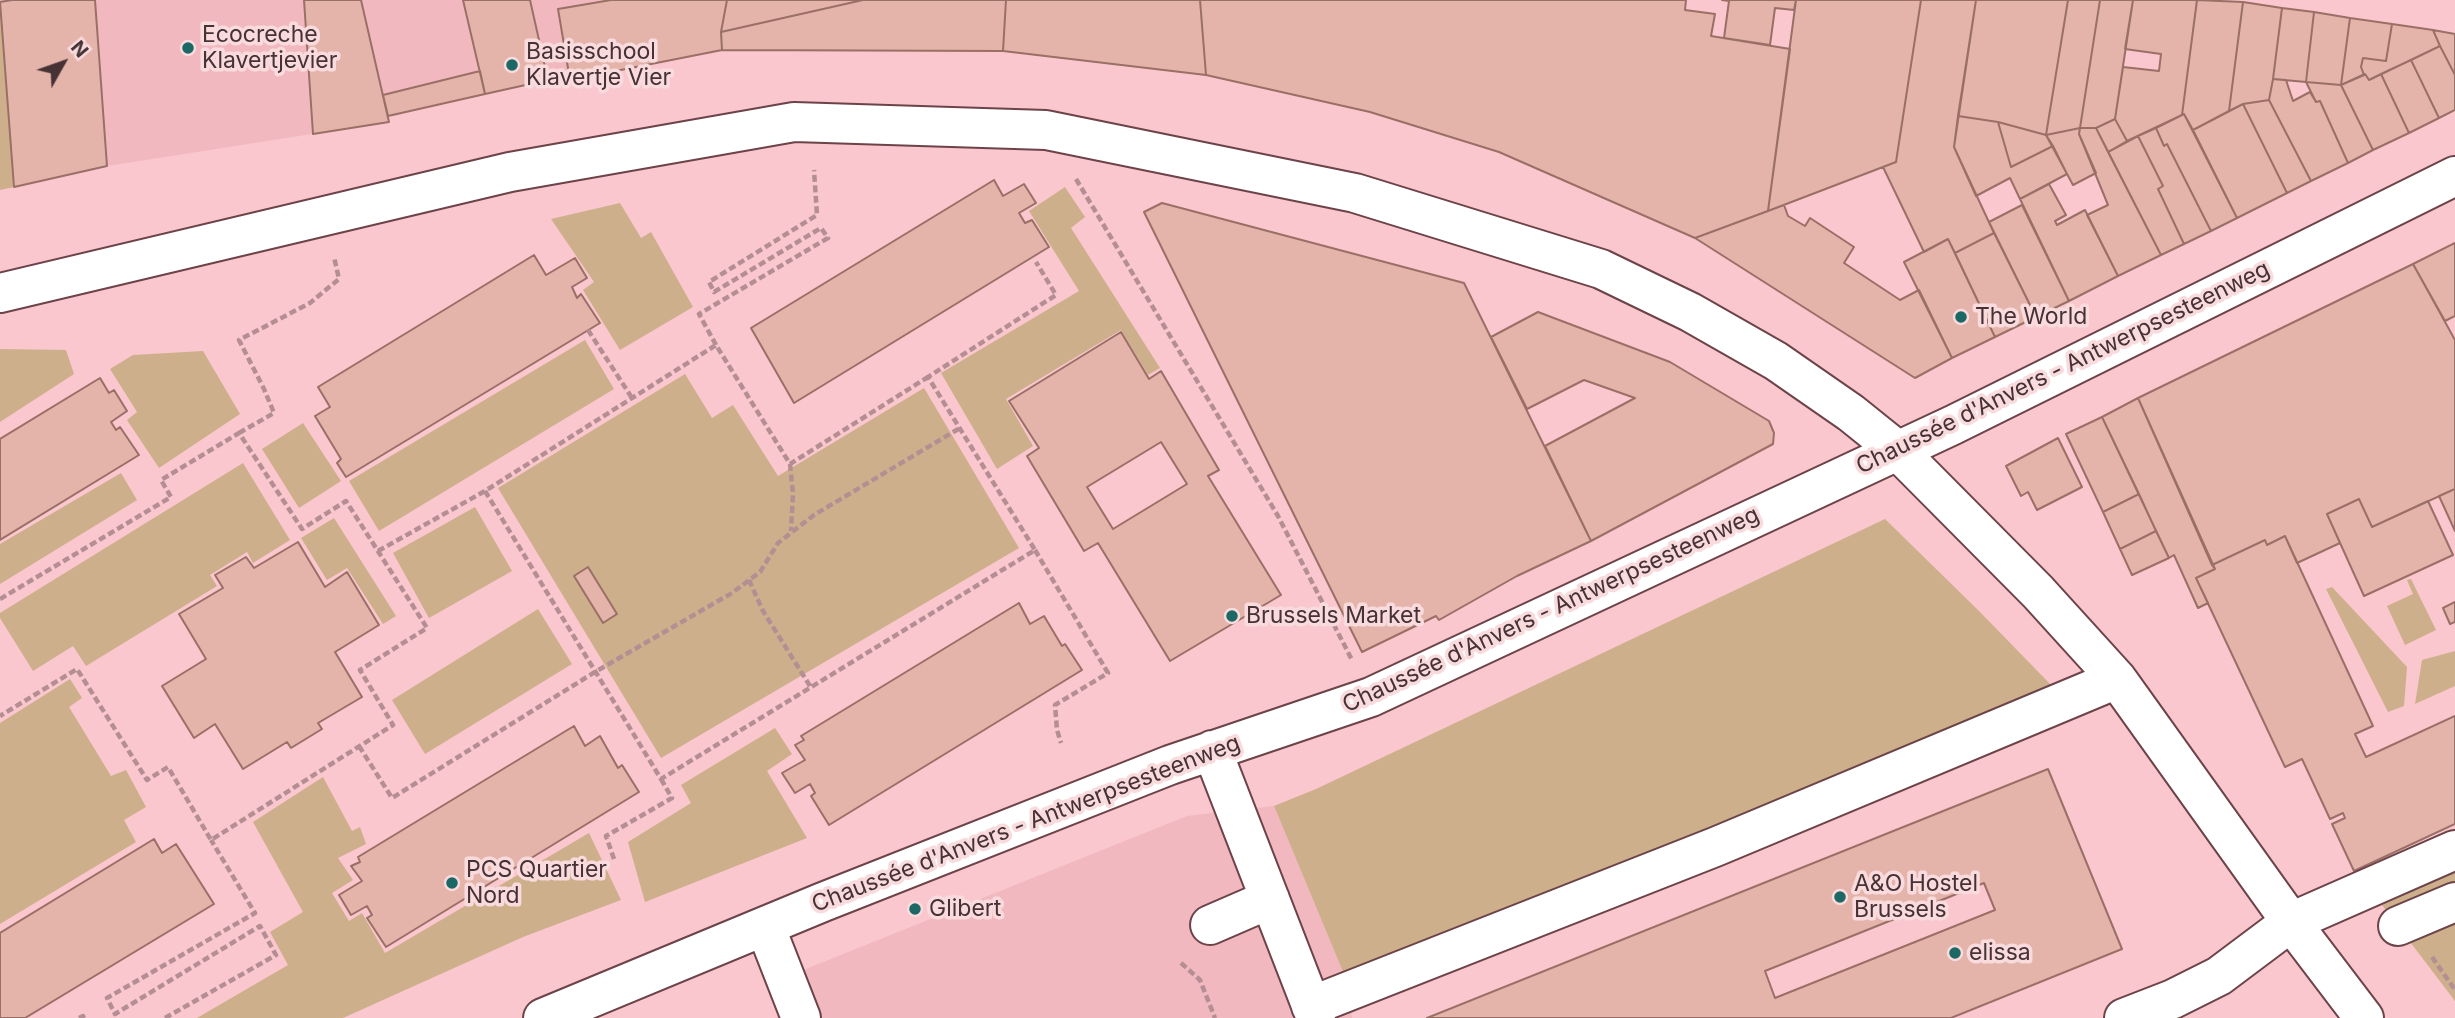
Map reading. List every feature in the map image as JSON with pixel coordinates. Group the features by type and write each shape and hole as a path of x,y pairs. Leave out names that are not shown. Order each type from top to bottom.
{"street":[{"path":"0,293 510,172 794,122 1046,131 1355,192 1601,269 1690,312 1776,361 1897,450 2038,592 2117,679 2291,922 2364,1018"},
{"name":"Chaussée d'Anvers - Antwerpsesteenweg","path":"543,1018 985,837 1213,750 1371,697 1897,450 2455,176"},
{"path":"1213,750 1314,1012 2117,679"},
{"path":"2124,1018 2220,976 2291,922 2455,850"},
{"path":"1210,925 1270,899"},
{"path":"2398,926 2455,902"},
{"path":"765,926 801,1018"}],"path":[{"path":"1046,131 1278,516 1371,697"},
{"path":"791,532 793,494 790,464 699,314 828,238 821,228 714,292 709,282 817,215 814,170"},
{"path":"0,599 171,497 161,480 274,413 239,340 310,303 339,279 333,256 325,258"},
{"path":"790,464 1056,295 1036,262"},
{"path":"588,330 632,398"},
{"path":"378,551 485,491 716,345"},
{"path":"928,377 1108,673 1055,705 1057,730 1062,743"},
{"path":"359,746 392,798 595,672 732,593 760,572 778,543 814,515 960,428"},
{"path":"211,840 393,725 359,670 427,628 346,501 302,528 239,432"},
{"path":"485,491 672,798 606,836 614,859"},
{"path":"661,779 1035,550"},
{"path":"749,580 763,611 810,686"},
{"path":"0,716 77,669 147,780 168,767 255,913 107,998 115,1014 260,926 276,955 165,1018"},
{"path":"1181,964 1200,980 1215,1018"},
{"path":"2437,964 2453,987 2455,986"}],"shaded area":[{"name":"Ecocreche Klavertjevier","path":"0,0 727,0 721,32 722,50 570,80 548,80 388,116 389,122 107,166 14,187"},
{"path":"0,2 14,187 0,190"},
{"path":"1065,187 1085,217 1071,228 1160,368 1148,375 1121,330 1006,399 1033,446 997,469 941,373 1079,291 1029,211"},
{"path":"620,203 641,238 651,232 693,307 620,350 583,290 594,282 551,219"},
{"path":"585,340 614,389 379,531 349,481"},
{"path":"0,349 66,350 74,374 0,422"},
{"path":"203,351 240,414 159,468 127,420 137,412 110,369 133,355"},
{"path":"685,374 712,418 733,405 778,476 924,388 1019,548 661,758 498,488"},
{"path":"303,423 341,481 299,508 262,449"},
{"path":"243,463 290,540 253,563 247,552 210,575 217,586 86,666 73,646 33,671 0,618 0,613"},
{"path":"121,473 137,500 0,584 0,544"},
{"path":"475,507 512,571 429,618 393,553"},
{"path":"334,518 396,616 383,624 347,568 327,580 301,538"},
{"path":"1885,519 2053,687 1346,979 1274,806 1316,789"},
{"path":"2411,579 2436,630 2405,645 2387,606 2413,594 2407,580"},
{"path":"2332,587 2407,667 2404,706 2388,712 2326,589"},
{"path":"538,609 572,664 425,754 392,700"},
{"path":"2455,651 2455,686 2415,704 2422,660"},
{"path":"70,679 82,698 69,707 111,776 126,770 146,807 124,820 136,842 0,924 0,723"},
{"path":"775,728 792,754 767,771 807,838 645,902 628,842 691,803 681,785"},
{"path":"323,777 352,831 360,827 366,844 338,858 353,880 332,893 349,921 362,913 385,953 589,833 621,900 523,937 343,1018 197,1018 288,965 270,932 303,912 253,822"},
{"path":"1274,806 1346,979 1352,1018 775,1018 781,1016 766,985 1187,816"},
{"path":"2455,872 2455,1001 2382,905"}],"building":[{"path":"95,0 107,166 14,187 0,2"},
{"path":"304,0 361,0 389,122 313,134"},
{"path":"463,0 530,0 548,80 485,94"},
{"path":"611,0 727,0 721,32 722,50 570,80 558,9"},
{"path":"727,0 863,0 721,32"},
{"path":"863,0 1006,0 1003,51 722,50 721,32"},
{"path":"1006,0 1200,0 1206,75 1003,51"},
{"path":"1200,0 1686,0 1685,10 1715,14 1711,36 1790,49 1768,211 1695,238 1499,152 1370,112 1206,75"},
{"path":"1722,0 1796,0 1794,10 1775,8 1770,45 1724,38 1729,1"},
{"path":"1796,0 1921,0 1896,162 1768,211"},
{"path":"1921,0 1976,0 1954,147 1994,233 1955,253 1948,239 1924,252 1883,167 1896,162"},
{"path":"1976,0 2068,0 2046,135 1998,122 1958,116"},
{"path":"2068,0 2100,0 2080,128 2046,135"},
{"path":"2100,0 2133,0 2115,119 2096,128 2080,128"},
{"path":"2133,0 2197,0 2182,115 2127,141 2115,119 2123,67 2159,71 2161,54 2125,49"},
{"path":"2197,0 2243,2 2229,111 2193,130 2184,114 2182,115"},
{"path":"2243,2 2282,8 2273,79 2269,100 2243,104 2229,111"},
{"path":"2282,8 2314,12 2306,82 2273,79"},
{"path":"2314,12 2350,18 2341,85 2306,82"},
{"path":"2350,18 2392,24 2386,61 2363,58 2361,67 2364,75 2341,85"},
{"path":"2392,24 2433,30 2440,46 2369,80 2361,67 2363,58 2386,61"},
{"path":"2433,30 2455,34 2455,75 2440,46"},
{"path":"2440,46 2455,75 2455,110 2439,118 2411,60"},
{"path":"2411,60 2439,118 2409,133 2381,74"},
{"path":"480,71 485,94 388,116 383,95"},
{"path":"2365,74 2369,80 2381,74 2409,133 2373,150 2341,85"},
{"path":"2273,79 2286,80 2293,101 2310,92 2316,102 2320,101 2348,163 2311,181 2269,100"},
{"path":"2306,82 2341,85 2373,150 2348,163 2320,101 2316,102"},
{"path":"2269,100 2311,181 2287,193 2243,104"},
{"path":"2243,104 2287,193 2237,218 2193,130"},
{"path":"2184,114 2237,218 2211,231 2167,144 2164,146 2156,128"},
{"path":"1958,116 1998,122 2011,167 2053,146 2067,174 2020,199 2010,178 1976,196 1954,147"},
{"path":"2115,119 2127,141 2108,152 2096,128"},
{"path":"1998,122 2046,135 2053,146 2011,167"},
{"path":"2080,128 2096,128 2161,255 2118,276 2087,215 2108,205 2079,134"},
{"path":"2080,128 2079,134 2096,173 2073,185 2046,135"},
{"path":"2156,128 2164,146 2167,144 2211,231 2184,244 2158,189 2163,186 2138,136"},
{"path":"2138,136 2163,186 2158,189 2184,244 2161,255 2108,152"},
{"path":"994,180 1003,196 1024,184 1036,203 1019,213 1025,223 1032,220 1049,247 794,403 751,328"},
{"path":"2049,184 2066,215 2055,221 2057,225 2085,210 2118,276 2069,301 2020,199"},
{"path":"1162,203 1464,283 1591,541 1517,576 1439,620 1436,616 1362,652 1144,212"},
{"path":"1784,205 1788,216 1805,226 1810,218 1854,247 1844,263 1900,300 1919,290 1952,358 1915,378 1695,238"},
{"path":"2022,205 2069,301 2036,317 1989,222"},
{"path":"1994,233 2036,317 1995,337 1955,253"},
{"path":"1948,239 1995,337 1952,358 1904,262"},
{"path":"2455,243 2455,316 2445,321 2413,264"},
{"path":"534,255 546,275 575,258 587,278 572,287 577,298 581,294 600,323 346,477 337,463 341,459 315,416 330,407 318,387"},
{"path":"2413,264 2455,340 2455,489 2372,527 2359,499 2327,514 2340,543 2297,563 2285,536 2267,545 2265,540 2212,565 2138,398"},
{"path":"1538,312 1670,362 1769,421 1774,433 1773,444 1591,541 1545,446 1635,398 1584,380 1527,409 1491,337"},
{"path":"1121,332 1149,379 1161,371 1219,470 1208,476 1281,595 1170,661 1098,543 1084,551 1027,456 1039,448 1009,401","holes":["1161,442 1187,484 1113,529 1087,487"]},
{"path":"100,378 109,393 114,390 127,411 111,422 116,430 120,427 139,455 0,540 0,439"},
{"path":"2138,398 2215,569 2196,578 2208,603 2198,608 2174,555 2169,558 2102,417"},
{"path":"2102,417 2139,494 2103,512 2066,434"},
{"path":"2058,438 2082,487 2037,510 2028,492 2021,496 2006,466"},
{"path":"2455,489 2455,531 2439,496"},
{"path":"2139,494 2156,531 2120,549 2103,512"},
{"path":"2359,499 2372,527 2428,501 2453,555 2364,596 2327,514"},
{"path":"2156,531 2169,558 2132,575 2120,549"},
{"path":"2285,536 2373,726 2355,734 2366,757 2455,716 2455,824 2354,871 2332,824 2345,818 2343,813 2330,819 2302,759 2285,767 2196,578 2215,569 2212,565 2265,540 2267,545"},
{"path":"298,542 325,587 347,572 379,625 335,652 362,697 318,723 322,729 291,748 287,742 243,769 215,724 194,738 162,686 206,659 179,614 223,588 215,575 246,557 254,568"},
{"path":"588,567 617,614 603,623 574,576"},
{"path":"2455,602 2455,622 2450,624 2443,608"},
{"path":"1019,603 1030,624 1044,616 1062,646 1065,644 1082,670 829,825 811,796 815,793 810,784 795,793 782,773 805,760 795,745 804,740 801,736"},
{"path":"574,726 585,746 600,736 618,768 622,765 639,792 386,947 367,918 372,915 367,906 351,915 339,895 362,881 351,866 360,862 358,857"},
{"name":"A&O Hostel Brussels","path":"2048,769 2122,949 1951,1018 1427,1018","holes":["1984,883 1995,910 1775,998 1765,971"]},
{"path":"154,839 162,853 176,844 214,904 25,1018 0,1018 0,933"}],"place":[{"name":"Ecocreche Klavertjevier","path":"188,48"},
{"name":"Basisschool Klavertje Vier","path":"512,65"},
{"name":"The World","path":"1961,317"},
{"name":"Brussels Market","path":"1232,616"},
{"name":"PCS Quartier Nord","path":"452,883"},
{"name":"A&O Hostel Brussels","path":"1840,897"},
{"name":"Glibert","path":"915,909"},
{"name":"elissa","path":"1955,953"}]}
